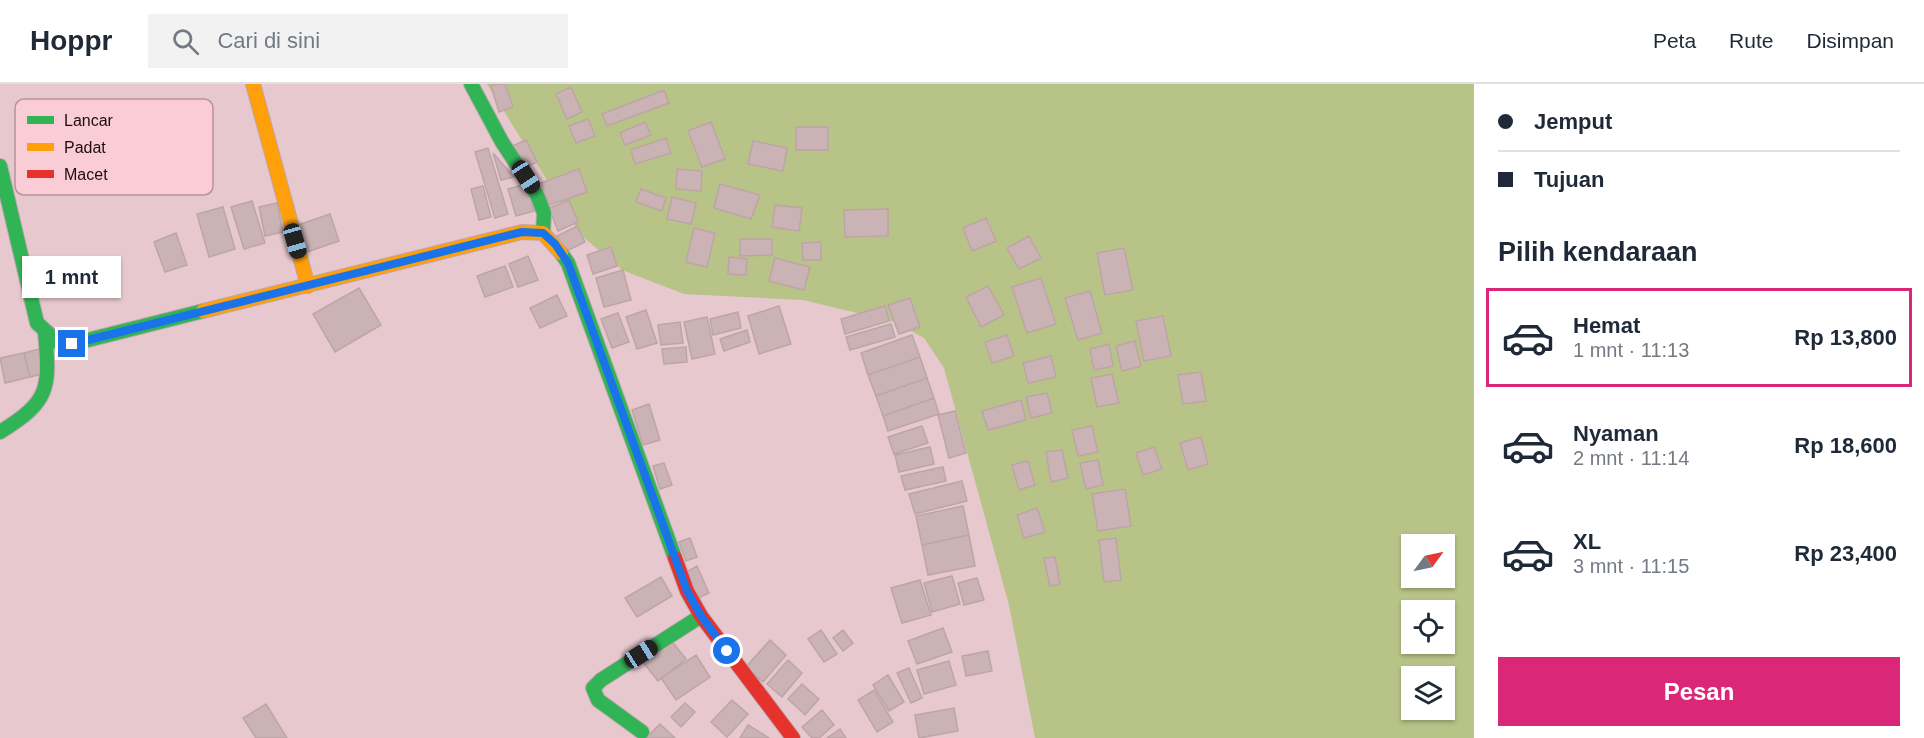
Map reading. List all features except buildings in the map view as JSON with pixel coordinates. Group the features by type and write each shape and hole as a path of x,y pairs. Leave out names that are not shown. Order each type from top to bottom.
{"main road":[{"path":"253,84 308,286"},
{"path":"471,84 502,142 537,195 544,213 543,233"},
{"path":"0,166 37,323 59,343 72,344 522,232 543,233 555,244 568,263 687,591 701,616 793,738"},
{"path":"0,432 34,410 44,393 48,376 45,332"},
{"path":"642,732 598,700 593,688 601,680 701,616"}],"shaded area":[{"path":"487,84 1474,84 1474,738 1035,738 1009,605 944,368 924,338 895,322 803,300 684,294 622,270 581,235"}],"traffic: fast":[{"path":"471,84 502,142 537,195 544,213 543,233"},
{"path":"0,166 37,323 59,343 72,344 203,311"},
{"path":"561,253 568,263 675,558"},
{"path":"0,432 29,411 38,402 43,392 47,367 45,332"},
{"path":"642,732 598,700 593,688 601,680 701,616"}],"traffic: slow":[{"path":"253,84 308,286"},
{"path":"203,311 522,232 543,233 561,253"}],"traffic: jam":[{"path":"675,558 687,591 701,616 793,738"}],"route":[{"path":"72,344 522,232 543,233 555,244 568,263 687,591 701,616 727,651"}]}
